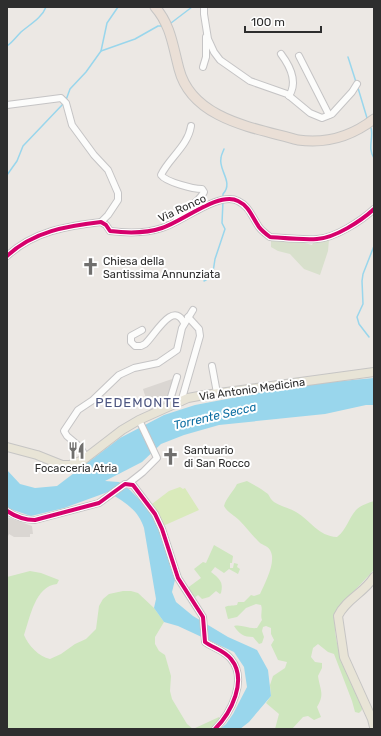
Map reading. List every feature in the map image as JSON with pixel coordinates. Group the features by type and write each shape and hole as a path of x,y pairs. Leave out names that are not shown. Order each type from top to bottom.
{"highway":[{"path":"155,7 164,19 171,33 179,70 185,84 205,107 222,118 306,141 340,137 357,130 374,119"}],"main road":[{"name":"Via Antonio Medicina","path":"7,447 37,455 62,464 70,465 86,457 122,430 188,398 374,372"},
{"path":"374,577 369,585 346,603 338,616 344,657 372,719 374,727"}],"street":[{"path":"204,7 207,35 214,52 220,60 250,81 289,96 310,114 322,118 332,114 352,92 357,84"},
{"path":"203,67 206,57 205,40 207,35"},
{"path":"281,54 290,68 294,83 289,96"},
{"path":"299,56 329,115"},
{"path":"7,105 61,98 66,103 72,125 94,155 108,170 118,193 118,200 108,215 101,222 65,226 27,241 7,256"},
{"path":"175,223 178,216 196,203 204,192 202,189 192,188 166,180 162,175 164,168 183,146 190,132 190,126"},
{"name":"Via Ronco","path":"101,222 106,225 110,231 118,232 136,232 161,229 224,198 233,199 245,205 259,226 270,237 318,239 334,236 365,217 374,209"},
{"path":"86,457 80,447 64,431 78,410 93,400 119,375 134,368 158,363 177,350 184,323 193,310"},
{"path":"142,330 131,336 131,342 135,346 145,344 167,318 172,315 179,316 184,323"},
{"path":"181,402 200,336 199,329 188,317"},
{"path":"212,366 216,393"},
{"path":"169,407 177,377"},
{"path":"7,511 18,517 28,520 35,520 86,507 109,497 143,472 157,458 139,421"},
{"path":"127,483 133,485 155,514 162,529 178,578 203,617 204,640 207,644 222,651 235,665 238,685 236,696 215,729"}],"green space":[{"path":"291,239 312,245 314,241 329,240 328,251 320,275 304,269 290,254 278,251 271,247 271,240"},
{"path":"247,481 266,492 274,502 296,512 320,531 330,536 337,537 343,531 356,510 362,505 374,501 373,571 337,609 335,620 338,648 361,702 362,710 359,713 355,712 334,654 328,652 318,644 313,648 311,657 315,662 322,663 322,668 318,676 321,689 321,699 317,707 321,717 314,720 308,716 303,717 292,729 275,729 279,714 266,703 271,696 270,685 273,676 285,668 287,662 278,660 271,645 274,640 271,634 271,628 266,626 263,627 262,631 264,637 262,643 259,644 253,637 244,636 234,626 257,628 262,620 261,605 256,604 246,608 237,617 228,619 225,607 237,605 238,602 244,602 251,595 254,596 260,594 271,566 272,555 269,548 259,542 224,506 226,500 237,484"},
{"path":"180,487 183,489 185,488 199,510 163,526 152,504 169,491"},
{"path":"214,545 233,556 232,563 230,563 230,568 233,568 234,563 238,564 237,567 240,569 238,574 229,569 224,573 215,567 211,572 221,583 221,593 220,594 216,591 209,597 202,599 198,595 193,599 186,589 201,578 194,569 203,562 206,563"},
{"path":"30,571 41,573 59,580 57,584 43,590 38,597 31,612 24,635 34,650 46,658 50,659 61,654 75,644 86,639 96,629 99,606 103,599 109,594 123,591 138,593 154,608 164,622 155,637 155,644 159,651 165,655 171,676 170,691 172,699 187,724 193,729 7,729 7,577"},
{"path":"219,717 220,720 212,729 193,729"}],"shaded area":[{"path":"175,378 174,397 150,411 143,389"},
{"path":"7,517 32,526 33,534 30,534 30,537 14,537 9,534 7,538"}],"water":[{"name":"Torrente Secca","path":"374,378 374,405 366,405 325,414 219,425 184,435 161,444 142,462 105,481 119,482 130,490 142,502 154,518 160,530 175,580 172,592 176,602 193,616 228,637 257,650 268,670 271,696 249,722 240,729 220,729 226,724 233,714 247,687 244,667 234,652 178,626 164,622 154,608 156,599 144,528 138,516 130,507 108,492 64,508 31,516 10,509 7,506 7,470 20,484 35,488 57,486 120,438 164,415 195,405 258,393 320,383"}],"waterway":[{"path":"7,46 38,18 46,7"},
{"path":"101,51 107,23 118,7"},
{"path":"171,23 192,7"},
{"path":"66,100 70,89 86,72 101,51 135,39 158,26 162,26"},
{"path":"348,57 356,82"},
{"path":"358,88 367,118"},
{"path":"7,175 17,161 23,146 63,104"},
{"path":"371,128 371,150 374,158"},
{"path":"223,198 227,185 221,162 221,156 224,149"},
{"path":"204,281 211,277 225,229 222,223 223,201"},
{"path":"369,337 359,324 357,317 363,304 363,274 374,246"}],"cycle path":[{"path":"7,256 28,241 51,231 76,225 101,222 106,225 110,231 150,231 170,225 200,208 221,200 230,199 242,203 248,209 260,228 270,237 294,239 317,239 332,236 355,224 374,209"},
{"path":"7,511 21,518 35,520 99,503 125,484 133,485 155,514 162,529 178,578 203,617 205,642 222,651 231,659 236,667 238,686 232,705 215,729"}],"place":[{"name":"Chiesa della Santissima Annunziata","path":"90,267"},
{"name":"Focacceria Atria","path":"76,450"},
{"name":"Santuario di San Rocco","path":"171,456"}],"district":[{"name":"PEDEMONTE","path":"138,402"}]}
